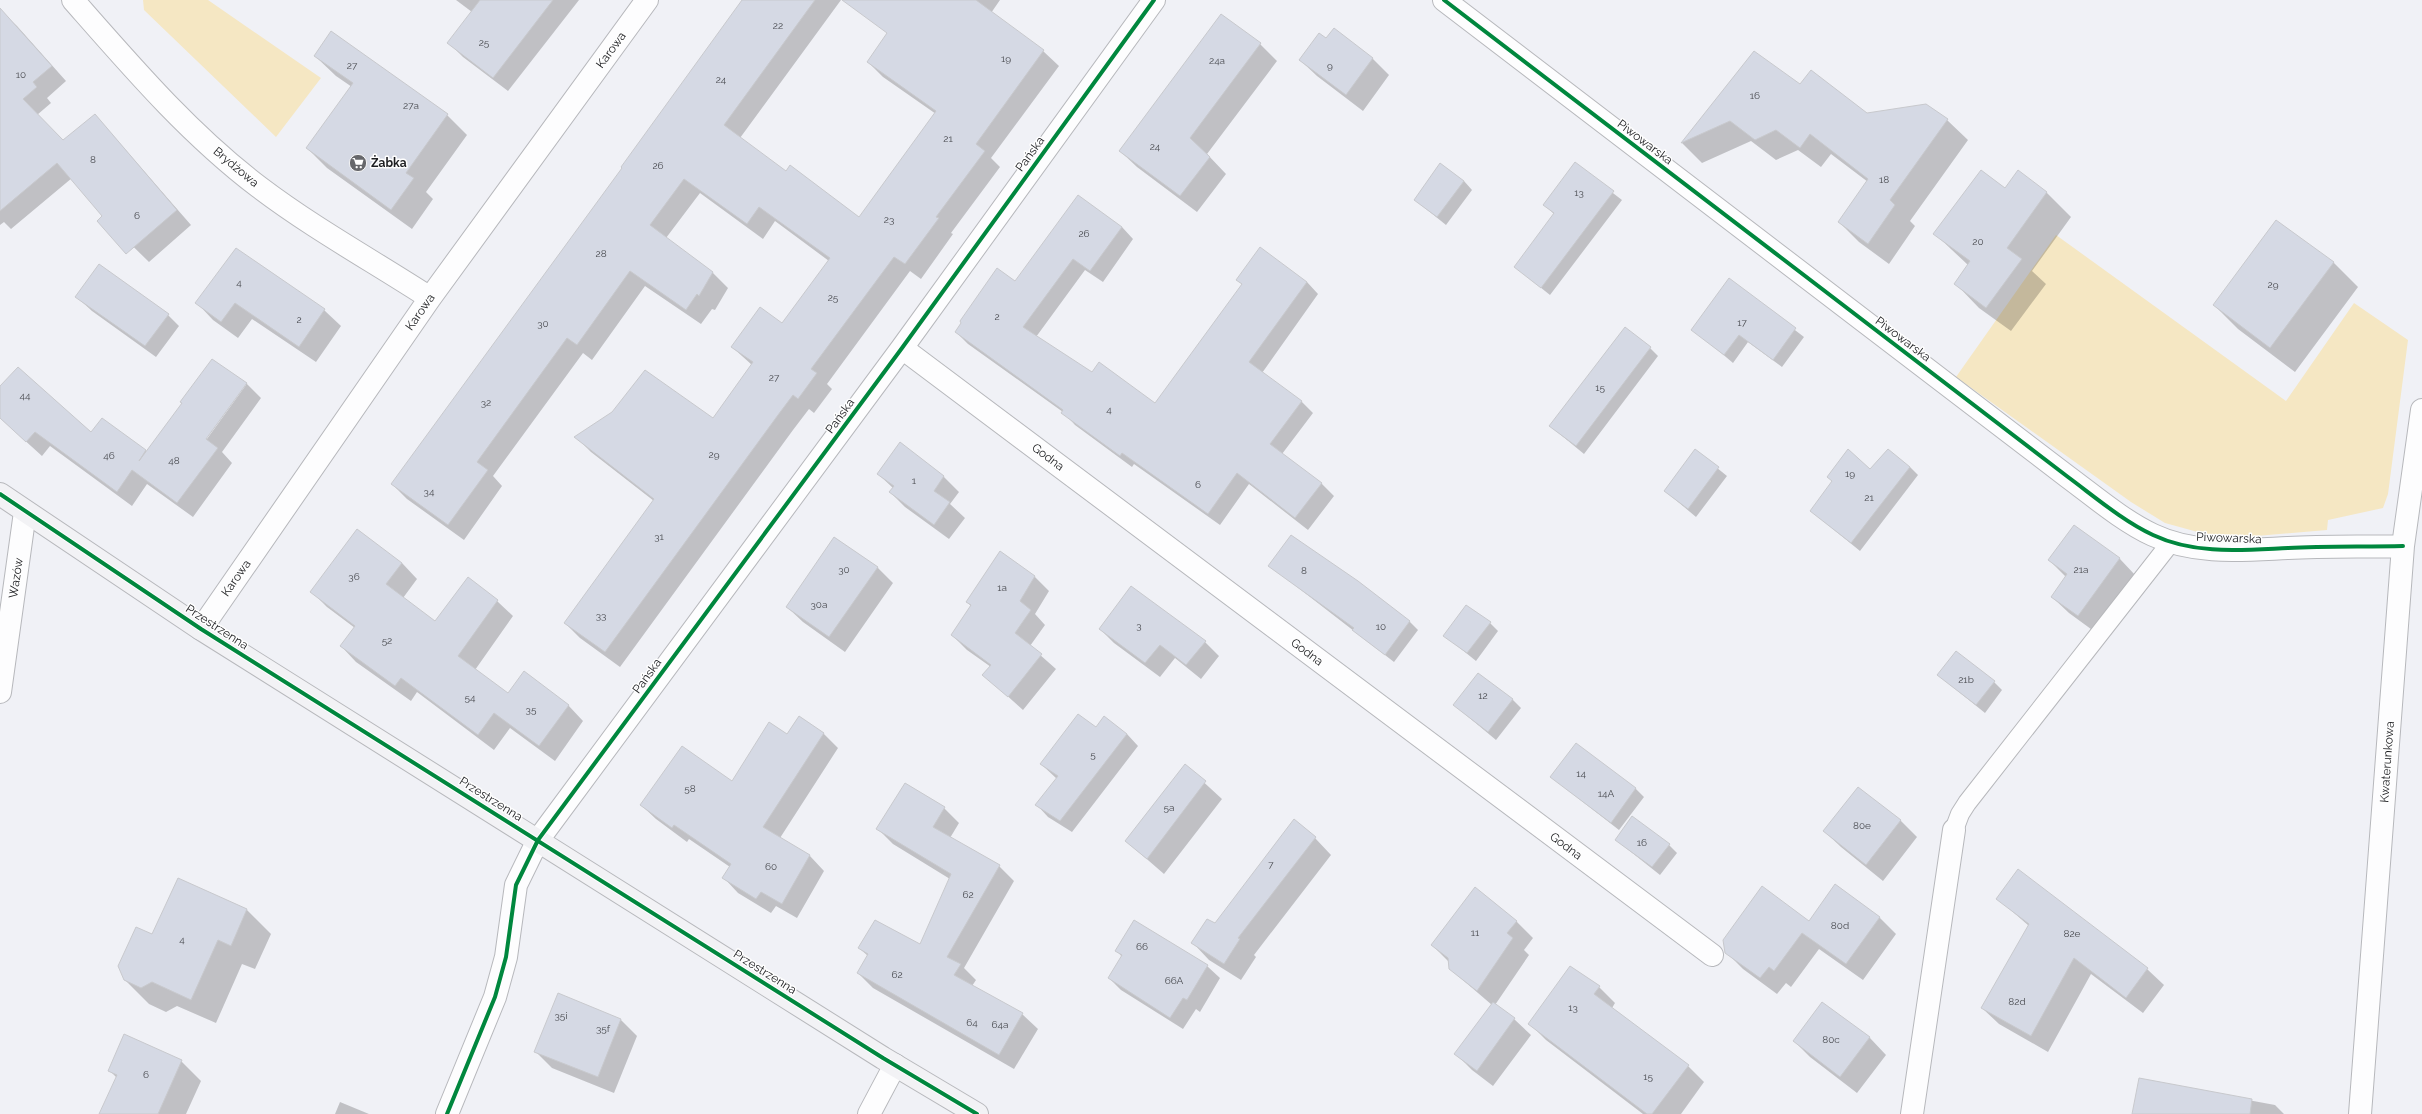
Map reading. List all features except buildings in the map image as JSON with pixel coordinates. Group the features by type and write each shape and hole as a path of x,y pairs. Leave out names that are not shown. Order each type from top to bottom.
{"street":[{"name":"Karowa","path":"201,630 430,298 647,0"},
{"name":"Pańska","path":"447,1114 495,997 506,957 516,885 538,840 902,348 1154,0"},
{"name":"Piwowarska","path":"1444,0 2068,477 2108,507 2153,535 2172,541 2212,549 2247,551 2288,548 2403,546"},
{"name":"Brydżowa","path":"82,3 176,113 248,178 274,198 430,298"},
{"name":"Godna","path":"902,348 1712,955"},
{"name":"Kwaterunkowa","path":"2360,1114 2403,546 2415,500 2422,410"},
{"name":"Przestrzenna","path":"0,494 24,512 201,630 895,1065 977,1114"},
{"name":"Wazów","path":"0,692 24,512"},
{"path":"1912,1114 1954,830"},
{"path":"869,1114 895,1065"}],"lane":[{"path":"1954,830 1960,814 1968,803 2172,541"}],"shaded area":[{"path":"143,0 208,0 321,78 276,137 144,10"},
{"path":"2056,235 2286,401 2354,303 2408,340 2388,494 2383,508 2328,520 2327,530 2245,537 2205,534 2165,523 2131,502 1956,377"}],"cycle path":[{"path":"447,1114 495,997 506,957 516,885 538,840 902,348 1154,0"},
{"path":"1444,0 2131,523 2153,535 2185,546 2219,550 2403,546"},
{"path":"0,494 201,629 883,1058 977,1114"}],"place":[{"name":"Żabka","path":"358,163"}]}
